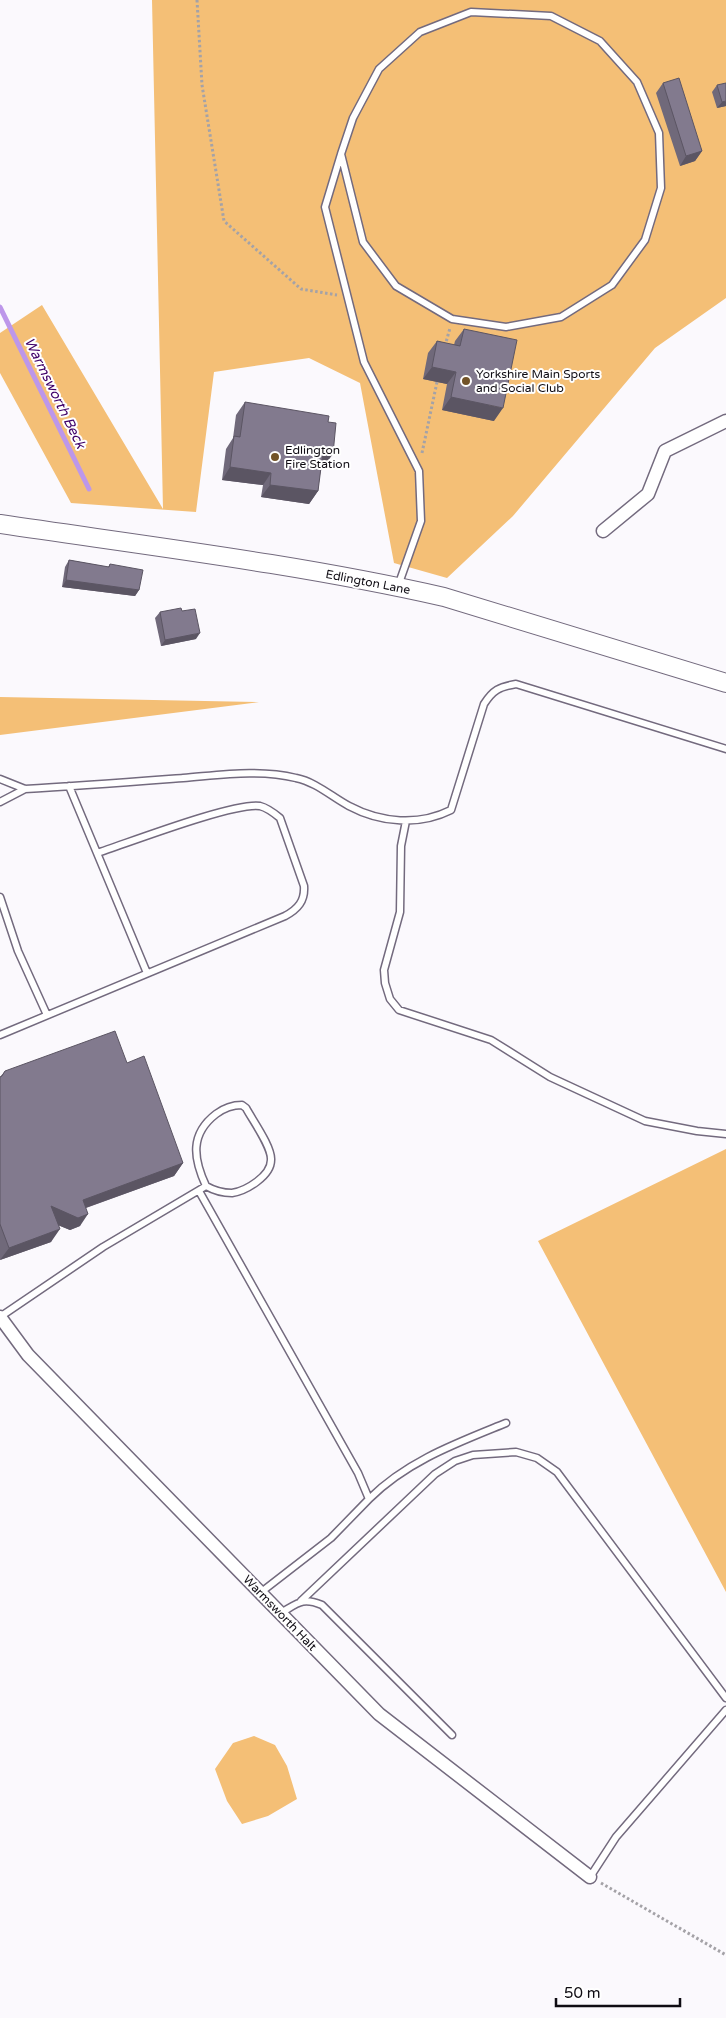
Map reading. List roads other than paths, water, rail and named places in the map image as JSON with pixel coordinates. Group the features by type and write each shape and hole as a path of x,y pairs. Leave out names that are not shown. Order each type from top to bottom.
{"main road":[{"name":"Edlington Lane","path":"0,524 282,565 444,597 726,683"}],"street":[{"path":"602,531 648,494 665,451 726,421"},
{"name":"Warmsworth Halt","path":"0,1317 28,1355 379,1714 590,1877"}],"lane":[{"path":"341,154 363,242 396,286 452,319 506,327 561,317 612,284 645,240 661,188 658,133 637,82 600,41 551,16 471,12 420,32 379,69 353,118 341,154 325,207 364,362 418,471 421,521 398,587"},
{"path":"0,779 25,788 258,772 297,778 309,782 350,807 376,818 406,821 429,818 451,810 484,704 492,692 499,687 516,684 726,749"},
{"path":"69,786 147,974"},
{"path":"0,802 25,788"},
{"path":"0,1035 285,916 302,903 305,894 304,886 280,818 260,806 219,813 97,853"},
{"path":"406,821 401,846 400,912 384,970 385,983 390,998 399,1010 491,1040 550,1077 645,1121 697,1131 726,1134"},
{"path":"0,897 18,951 47,1015"},
{"path":"242,1105 246,1108 270,1152 272,1162 259,1180 232,1193 218,1191 206,1186 196,1156 199,1133 202,1126 229,1106 242,1105"},
{"path":"0,1317 112,1242 206,1186"},
{"path":"199,1191 358,1473 369,1499"},
{"path":"260,1593 332,1538 383,1485 431,1454 506,1423"},
{"path":"280,1613 301,1601 435,1474 455,1461 473,1455 516,1452 537,1458 557,1472 726,1698"},
{"path":"301,1601 310,1600 322,1605 452,1736"},
{"path":"590,1877 616,1837 726,1710"}],"waterway":[{"name":"Warmsworth Beck","path":"0,307 89,489"}],"place":[{"name":"Yorkshire Main Sports and Social Club","path":"466,381"},
{"name":"Edlington Fire Station","path":"275,457"}]}
